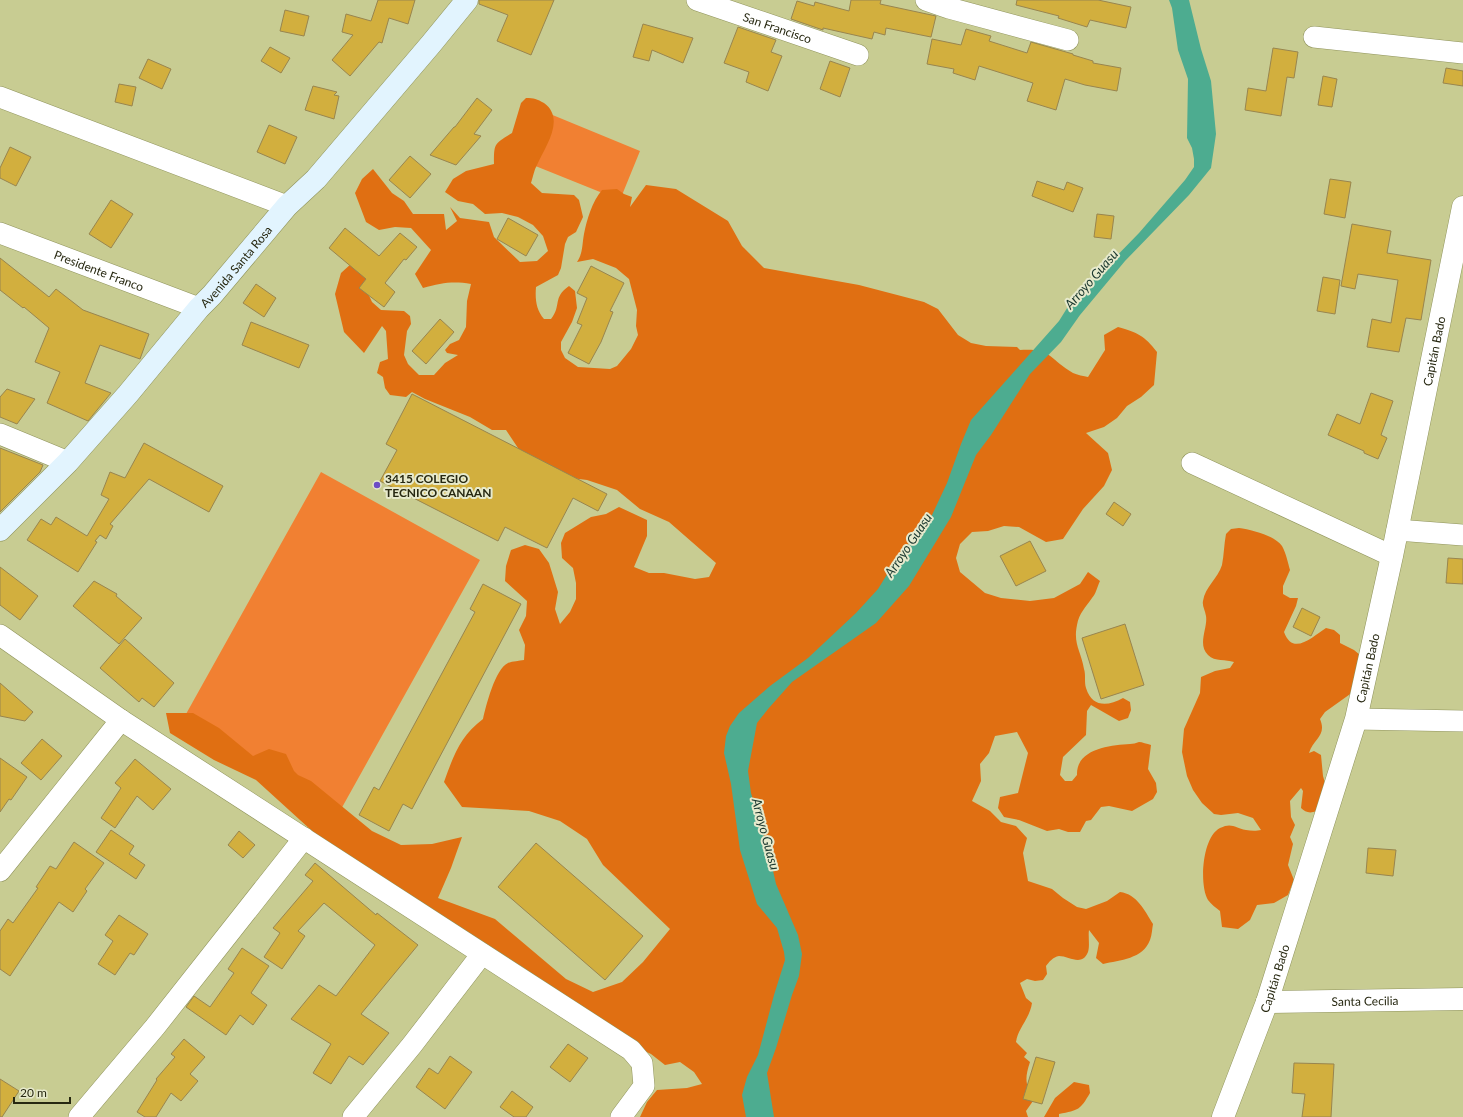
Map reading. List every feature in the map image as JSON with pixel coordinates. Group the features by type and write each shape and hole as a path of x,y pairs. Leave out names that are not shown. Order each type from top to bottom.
{"main road":[{"name":"Avenida Santa Rosa","path":"0,530 68,462 128,394 199,308 212,295 287,206 321,173 467,0"}],"street":[{"name":"San Francisco","path":"697,0 858,55"},
{"path":"926,0 949,8 1068,40"},
{"path":"1314,37 1463,53"},
{"path":"0,97 287,206"},
{"name":"Capitán Bado","path":"1223,1117 1267,1002 1356,719 1457,263 1463,206"},
{"name":"Presidente Franco","path":"0,233 199,308"},
{"path":"0,434 68,462"},
{"path":"1192,463 1392,556"},
{"path":"1397,530 1463,535"},
{"path":"0,635 121,720 631,1050 642,1062 644,1086 621,1117"},
{"path":"1356,719 1463,721"},
{"path":"0,871 121,720"},
{"path":"79,1117 155,1027 304,838"},
{"path":"353,1117 412,1045 482,954"},
{"name":"Santa Cecilia","path":"1267,1002 1463,999"}],"shaded area":[{"path":"526,98 535,99 544,103 550,110 554,125 549,142 535,169 531,183 542,193 574,195 579,200 583,217 576,232 568,237 558,275 536,287 536,300 539,312 544,319 551,319 556,310 559,298 564,290 569,286 575,291 577,308 572,322 561,342 561,350 565,358 578,367 610,369 617,366 631,349 638,335 636,326 637,310 629,279 616,268 593,259 577,262 581,252 585,228 590,211 602,190 617,189 632,197 630,207 646,185 676,189 728,221 742,246 764,268 859,285 924,302 938,309 958,335 971,343 986,346 1017,347 1020,350 1045,353 1073,373 1088,377 1105,350 1104,335 1118,327 1140,335 1157,352 1154,385 1141,397 1127,406 1117,418 1104,427 1086,433 1108,453 1112,470 1104,486 1083,509 1063,539 1046,542 1019,527 1004,526 988,531 972,532 960,544 956,558 960,572 985,593 1001,598 1030,601 1054,598 1080,584 1088,572 1100,581 1095,594 1079,617 1076,632 1077,643 1085,671 1085,686 1092,699 1096,702 1106,704 1123,698 1130,702 1131,710 1128,718 1119,721 1091,705 1087,711 1086,735 1063,757 1060,775 1065,781 1072,781 1077,775 1078,766 1082,759 1088,754 1104,747 1140,742 1151,745 1148,769 1156,783 1157,792 1153,799 1132,811 1109,806 1101,807 1091,820 1086,821 1080,832 1068,832 1059,829 1047,831 1019,820 1004,817 998,808 1000,797 1018,793 1028,753 1017,732 995,736 989,753 980,764 981,781 972,801 990,811 1001,822 1016,826 1027,838 1023,853 1028,881 1052,889 1077,907 1086,909 1107,901 1120,892 1126,893 1140,904 1153,924 1151,938 1147,946 1137,955 1123,960 1103,964 1096,958 1099,943 1089,930 1089,950 1082,959 1075,960 1059,956 1051,960 1046,966 1047,974 1043,980 1035,981 1027,979 1020,983 1026,998 1032,1003 1016,1042 1027,1053 1024,1057 1030,1062 1026,1078 1033,1101 1026,1111 1028,1117 640,1117 647,1102 657,1090 687,1088 702,1084 694,1072 680,1062 665,1065 651,1054 632,1045 521,966 492,955 322,840 256,780 214,760 170,733 166,713 193,713 219,728 253,756 269,749 286,754 294,771 298,775 311,781 372,831 401,845 432,844 462,837 438,898 495,919 566,979 593,992 622,982 643,962 670,929 603,865 587,839 560,821 529,811 462,807 444,782 458,748 468,732 483,719 492,688 499,672 508,663 524,660 525,645 519,630 526,616 527,601 505,581 506,566 511,550 525,545 539,549 549,563 558,592 555,609 560,624 570,612 576,599 576,583 573,568 562,558 561,543 565,533 591,517 606,514 619,507 647,520 647,536 634,567 649,573 664,573 695,579 709,577 716,563 669,522 640,509 617,490 587,480 571,478 542,466 518,448 506,430 492,430 470,417 425,399 412,392 406,397 390,395 385,388 383,377 377,373 380,362 388,359 386,331 382,326 364,353 344,332 335,294 341,273 352,263 376,271 365,287 372,302 381,310 404,311 410,316 411,324 407,331 404,355 408,364 419,375 434,375 445,363 458,355 447,353 445,350 450,344 459,340 466,327 467,301 471,284 447,283 423,288 415,274 431,250 411,228 395,227 379,230 366,222 355,193 362,179 373,169 392,193 404,201 413,214 444,214 446,230 457,221 450,207 460,218 489,222 494,237 520,262 537,261 548,251 543,236 533,225 518,217 502,213 485,214 473,204 458,201 445,192 453,179 466,171 494,164 494,152 496,145 512,133 521,103"},
{"path":"538,109 640,151 620,200 518,159"},
{"path":"321,472 480,560 340,811 181,723"},
{"path":"1239,528 1268,536 1282,546 1290,570 1283,586 1283,594 1290,598 1298,598 1284,632 1288,639 1293,643 1298,644 1304,642 1326,628 1334,630 1340,635 1340,643 1354,650 1360,655 1353,692 1325,712 1320,719 1322,725 1321,733 1309,753 1314,751 1321,755 1325,783 1316,811 1308,812 1301,808 1303,791 1301,788 1290,801 1291,817 1295,825 1290,837 1293,844 1288,865 1294,880 1288,895 1274,903 1257,905 1250,920 1238,929 1222,927 1220,911 1208,900 1205,893 1203,873 1206,851 1209,841 1214,833 1224,826 1231,825 1250,831 1261,830 1253,818 1238,813 1221,815 1214,814 1202,803 1193,790 1187,776 1182,752 1184,729 1200,693 1201,677 1215,671 1230,668 1234,662 1214,659 1205,651 1203,641 1206,616 1203,603 1206,591 1218,574 1222,565 1226,534 1231,529"},
{"path":"1074,1082 1089,1085 1090,1093 1084,1103 1075,1110 1059,1114 1059,1117 1044,1117 1055,1098"}],"water":[{"name":"Arroyo Guasu","path":"1169,0 1189,0 1201,49 1211,81 1216,134 1211,168 1189,195 1125,261 1080,315 1061,342 1030,374 991,435 976,455 951,517 909,586 876,623 792,682 757,723 748,771 751,793 769,853 776,884 798,935 802,954 799,976 767,1073 774,1117 746,1117 742,1095 747,1077 758,1055 785,960 777,928 757,904 740,850 731,784 724,753 726,736 730,726 739,713 770,686 808,658 856,613 878,589 896,560 932,515 947,483 971,420 1059,321 1069,305 1139,233 1185,180 1194,167 1192,148 1187,138 1188,79 1178,50 1172,8"}],"building":[{"path":"378,0 415,0 408,24 389,18 382,43 379,42 350,76 332,60 353,35 342,32 346,14 371,21"},
{"path":"479,0 554,0 531,55 497,41 508,15 479,4"},
{"path":"851,0 881,0 880,4 936,16 931,37 886,28 885,35 874,32 872,39 823,28 823,30 791,19 797,1 814,6 815,2 849,11"},
{"path":"1017,0 1098,0 1131,7 1126,28 1090,20 1087,27 1058,18 1059,16 1016,5"},
{"path":"285,10 309,16 304,36 280,31"},
{"path":"643,24 693,38 683,63 652,50 649,61 633,57"},
{"path":"738,27 776,40 771,52 782,56 768,91 746,82 749,72 724,63"},
{"path":"966,29 991,36 989,41 1027,53 1031,42 1073,54 1093,61 1093,63 1121,68 1117,91 1085,85 1065,79 1056,110 1027,101 1033,83 979,66 975,80 953,73 954,69 927,64 932,39 961,45"},
{"path":"270,47 290,58 281,73 261,61"},
{"path":"1273,48 1298,52 1294,78 1287,77 1281,116 1245,110 1248,88 1266,91"},
{"path":"148,59 171,69 162,89 139,78"},
{"path":"830,61 850,68 840,97 820,89"},
{"path":"1446,68 1463,71 1463,86 1443,83"},
{"path":"1323,76 1337,79 1332,107 1318,105"},
{"path":"119,84 136,87 132,106 115,102"},
{"path":"313,86 337,92 334,95 339,96 334,119 305,110"},
{"path":"477,98 492,110 474,134 481,136 456,165 430,155 455,127"},
{"path":"269,125 297,137 285,164 257,152"},
{"path":"10,147 31,157 16,186 0,178 0,168"},
{"path":"410,156 431,174 410,198 389,180"},
{"path":"1330,179 1351,182 1345,218 1324,214"},
{"path":"1037,181 1064,190 1067,182 1083,188 1073,212 1032,196"},
{"path":"111,200 133,214 111,248 89,234"},
{"path":"1097,214 1114,216 1111,239 1094,237"},
{"path":"508,218 538,235 526,256 497,239"},
{"path":"1352,224 1391,231 1387,253 1431,260 1421,320 1406,318 1399,352 1367,347 1372,319 1391,323 1398,280 1358,274 1355,289 1341,286"},
{"path":"345,228 379,256 400,233 417,247 406,260 404,259 385,283 395,292 384,307 359,288 366,279 329,248"},
{"path":"0,258 49,297 56,289 83,310 149,334 140,359 100,345 85,383 111,393 88,421 47,403 60,372 35,362 49,328 24,307 23,308 0,290"},
{"path":"591,266 624,283 610,311 613,312 601,342 589,364 568,353 582,325 577,323 587,298 577,293"},
{"path":"1323,277 1340,280 1335,314 1317,311"},
{"path":"256,284 276,298 264,317 243,303"},
{"path":"440,319 454,332 426,364 412,351"},
{"path":"251,322 309,345 299,368 242,345"},
{"path":"7,389 35,399 17,424 0,417 0,397"},
{"path":"1371,393 1393,401 1381,435 1387,438 1378,459 1328,435 1337,414 1360,424"},
{"path":"412,394 607,494 598,511 573,498 547,548 505,527 498,541 380,481 397,450 386,444"},
{"path":"144,443 223,486 209,512 149,479 110,524 113,526 106,539 100,535 95,541 97,542 78,572 27,540 41,519 51,525 56,517 87,536 109,499 101,495 110,472 125,478"},
{"path":"0,448 43,465 40,472 0,512"},
{"path":"1114,502 1131,514 1123,526 1106,514"},
{"path":"1030,541 1046,571 1016,586 1000,556"},
{"path":"1448,558 1463,559 1463,584 1446,583"},
{"path":"0,567 38,596 20,620 0,605"},
{"path":"94,581 117,594 116,596 142,618 119,644 73,606"},
{"path":"483,584 521,604 412,809 403,804 389,831 359,815 374,787 379,790 475,612 470,609"},
{"path":"1302,608 1320,617 1311,636 1293,627"},
{"path":"1125,624 1144,685 1101,699 1082,638"},
{"path":"125,639 174,683 154,707 142,698 139,702 100,668"},
{"path":"0,683 33,712 25,721 0,716"},
{"path":"42,739 62,756 41,780 21,763"},
{"path":"0,758 27,777 11,800 9,799 0,812"},
{"path":"135,759 171,789 153,810 137,796 115,828 101,818 121,788 115,783"},
{"path":"111,830 134,846 129,854 145,865 136,879 96,852"},
{"path":"239,831 255,845 243,858 228,845"},
{"path":"74,842 104,863 85,889 87,891 73,912 59,902 10,976 0,969 0,931 8,919 13,923 38,888 36,887 50,866 56,869"},
{"path":"536,843 643,936 605,980 498,887"},
{"path":"1368,848 1396,850 1393,876 1366,873"},
{"path":"315,863 376,915 377,913 418,945 361,1014 389,1033 363,1065 349,1056 331,1084 313,1073 331,1044 291,1019 319,985 336,996 375,945 324,903 298,931 305,936 282,969 264,957 280,933 273,928 313,881 305,875"},
{"path":"119,915 148,934 134,955 130,953 115,975 98,964 113,941 105,935"},
{"path":"242,948 269,966 251,993 267,1005 253,1025 240,1015 226,1035 186,1007 194,996 210,1007 234,973 228,969"},
{"path":"184,1039 205,1057 190,1074 198,1081 181,1101 171,1093 156,1117 145,1117 137,1112 157,1080 156,1079 175,1057 171,1054"},
{"path":"568,1044 588,1058 570,1082 550,1067"},
{"path":"450,1056 472,1072 445,1109 416,1087 429,1068 438,1074"},
{"path":"1036,1057 1055,1062 1042,1104 1023,1099"},
{"path":"1294,1063 1334,1064 1331,1117 1302,1117 1305,1094 1292,1093"},
{"path":"0,1079 19,1091 2,1117 0,1117"},
{"path":"512,1091 533,1107 526,1117 514,1117 500,1107"}],"place":[{"name":"3415 COLEGIO TECNICO CANAAN","path":"377,485"}]}
